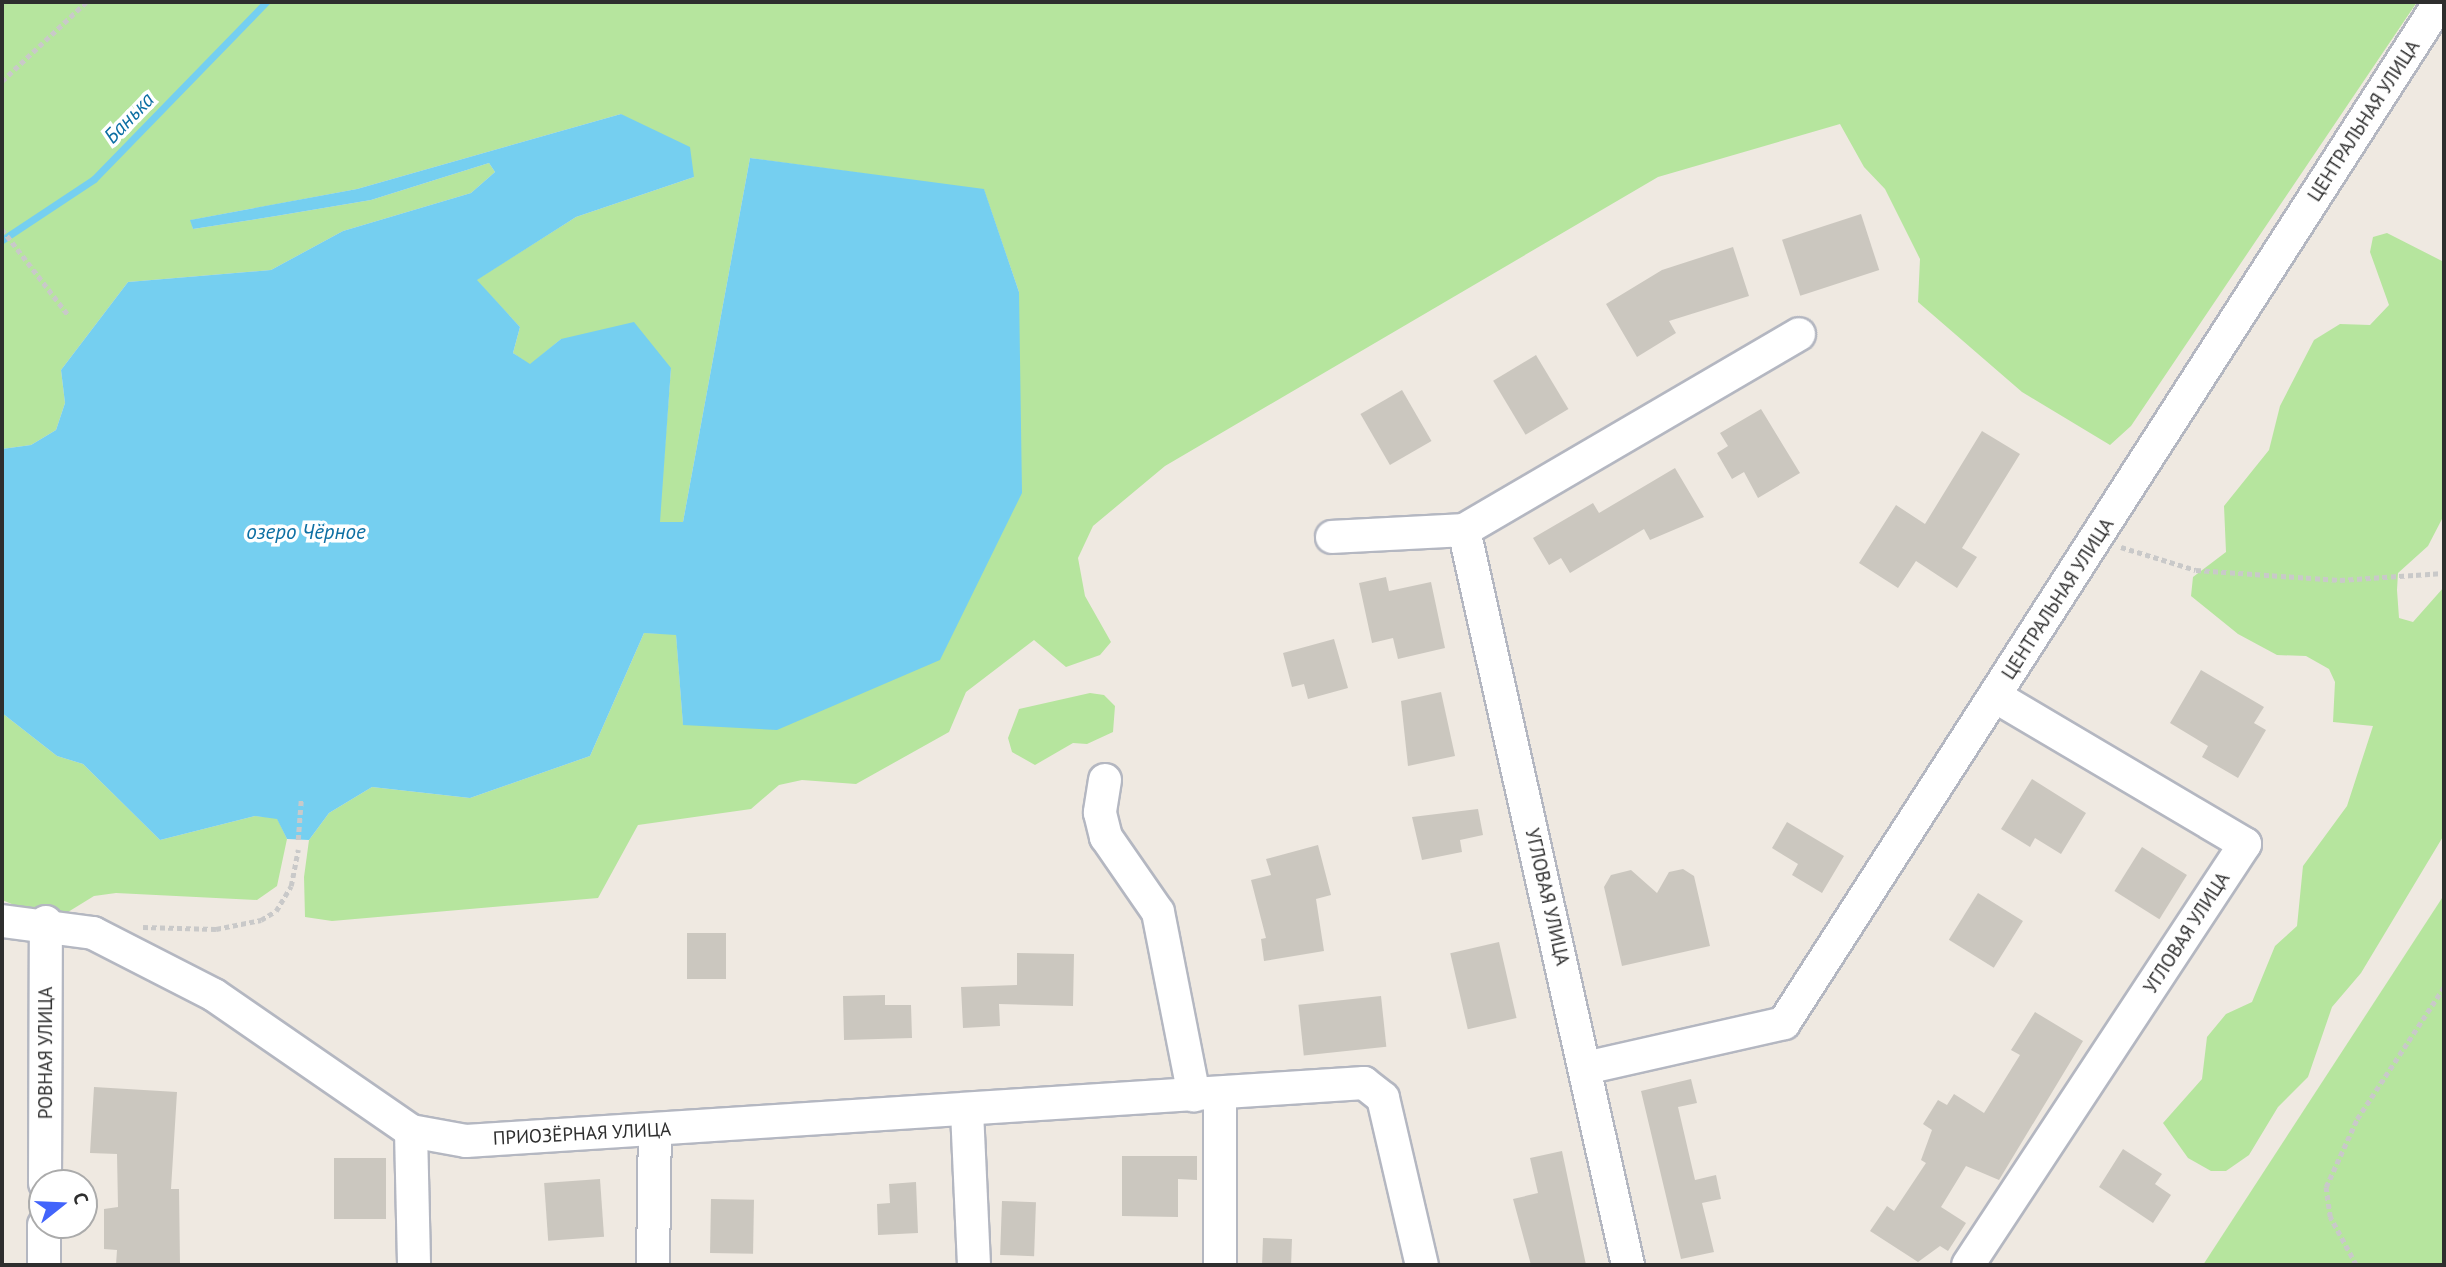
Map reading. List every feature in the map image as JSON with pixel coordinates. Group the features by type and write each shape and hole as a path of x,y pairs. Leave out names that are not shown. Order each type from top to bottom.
{"street":[{"name":"ЦЕНТРАЛЬНАЯ УЛИЦА","path":"1585,1068 1784,1023 2440,2"},
{"path":"1332,537 1464,530 1799,334"},
{"name":"УГЛОВАЯ УЛИЦА","path":"1464,530 1628,1265"},
{"name":"УГЛОВАЯ УЛИЦА","path":"1968,1265 2245,844 1994,696"},
{"path":"1105,780 1100,813 1106,837 1158,912 1207,1095 1220,1265"},
{"name":"ПРИОЗЁРНАЯ УЛИЦА","path":"2,921 47,922 93,933 214,995 411,1131 466,1141 1373,1087 1383,1098 1422,1265"},
{"name":"РОВНАЯ УЛИЦА","path":"44,1169 47,922"},
{"path":"967,1111 974,1265"},
{"path":"653,1265 655,1130"},
{"path":"411,1131 414,1265"},
{"path":"44,1239 44,1265"}],"path":[{"path":"2,81 86,2"},
{"path":"2,229 69,316"},
{"path":"2099,536 2196,570 2340,580 2444,573"},
{"path":"298,840 301,800"},
{"path":"93,933 169,924 216,929 261,920 276,911 291,886 298,850"},
{"path":"2356,1265 2330,1217 2326,1187 2357,1119 2444,987"}],"green space":[{"path":"2,2 2417,2 2131,426 2110,445 2022,392 1918,302 1920,259 1885,189 1864,167 1840,124 1658,177 1165,466 1093,526 1078,558 1085,596 1111,642 1100,655 1066,667 1034,640 966,692 949,732 856,784 802,780 779,785 751,809 638,825 598,898 332,921 305,917 304,877 309,840 329,813 372,787 470,798 590,756 644,633 676,634 683,724 1019,292 984,190 750,158 683,522 659,522 671,368 561,339 530,365 513,353 520,327 476,280 576,217 694,177 621,114 357,189 191,220 193,229 371,200 489,163 495,172 471,193 343,231 271,270 128,282 61,370 65,403 56,430 31,445 2,449"},
{"path":"2387,233 2444,262 2442,519 2428,546 2398,573 2397,590 2399,618 2413,622 2444,587 2444,835 2361,973 2332,1007 2308,1077 2278,1107 2249,1155 2226,1171 2211,1171 2188,1158 2163,1123 2202,1079 2207,1037 2226,1014 2252,1002 2275,946 2297,926 2303,866 2347,806 2373,726 2333,722 2335,682 2329,669 2306,656 2277,655 2238,634 2191,596 2193,577 2226,552 2224,506 2269,450 2280,406 2314,340 2340,324 2370,325 2389,305 2370,252 2373,237"},
{"path":"1090,693 1104,695 1115,706 1113,732 1087,744 1073,743 1035,765 1012,752 1008,738 1019,709"},
{"path":"2,713 57,756 83,764 160,840 255,816 277,818 287,839 277,886 257,900 116,893 94,896 68,912 29,911 2,900"},
{"path":"2444,895 2444,1265 2203,1265"}],"water":[{"name":"озеро Чёрное","path":"621,114 690,147 694,177 576,217 477,280 520,327 513,353 530,364 561,339 634,322 671,368 660,522 683,522 750,158 984,189 1019,292 1022,493 940,660 777,730 683,725 676,635 644,633 590,756 470,798 372,787 329,813 309,840 287,839 277,819 255,816 160,840 83,764 57,756 2,713 2,449 31,445 56,430 65,403 61,370 128,282 271,270 343,231 471,193 495,172 489,163 371,200 193,229 190,220 357,189"}],"building":[{"path":"1861,214 1879,270 1800,296 1782,240"},
{"path":"1733,247 1749,296 1669,321 1676,333 1637,357 1606,304 1662,270"},
{"path":"1536,355 1568,409 1526,435 1493,381"},
{"path":"1402,390 1432,441 1390,465 1360,414"},
{"path":"1761,409 1800,473 1758,498 1744,472 1732,479 1717,453 1728,446 1720,433"},
{"path":"1982,431 2020,454 1962,548 1977,557 1957,588 1916,561 1898,588 1859,563 1896,505 1925,524"},
{"path":"1675,468 1704,517 1650,540 1644,529 1570,573 1561,558 1549,565 1533,538 1593,503 1599,513"},
{"path":"1386,577 1389,591 1431,582 1445,648 1398,659 1393,638 1372,643 1359,583"},
{"path":"1334,639 1348,688 1308,699 1304,684 1292,687 1283,653"},
{"path":"2201,670 2264,707 2254,723 2266,730 2238,778 2202,757 2208,746 2170,723"},
{"path":"1441,692 1455,756 1408,766 1401,701"},
{"path":"2032,779 2086,813 2061,854 2035,838 2030,847 2001,829"},
{"path":"1478,809 1483,835 1460,840 1462,852 1422,860 1412,817"},
{"path":"1787,822 1844,856 1822,893 1792,875 1798,864 1772,848"},
{"path":"1318,845 1331,895 1316,899 1324,951 1264,961 1261,939 1266,938 1251,880 1271,875 1266,859"},
{"path":"2142,847 2187,875 2159,919 2114,891"},
{"path":"1683,869 1694,876 1710,946 1622,966 1604,887 1611,875 1631,870 1657,893 1669,872"},
{"path":"1978,893 2023,921 1994,968 1949,940"},
{"path":"687,933 726,933 726,979 687,979"},
{"path":"1499,942 1517,1018 1468,1029 1450,953"},
{"path":"1017,953 1074,954 1073,1006 999,1004 1000,1026 963,1028 961,987 1017,985"},
{"path":"885,995 885,1005 911,1005 912,1038 844,1040 843,996"},
{"path":"1381,996 1386,1047 1304,1055 1298,1005"},
{"path":"2035,1012 2083,1041 1999,1180 1966,1166 1941,1207 1966,1223 1948,1251 1940,1246 1918,1262 1870,1231 1887,1206 1894,1211 1926,1163 1921,1160 1932,1130 1923,1124 1938,1100 1947,1105 1954,1094 1984,1113 2020,1055 2011,1050"},
{"path":"1691,1079 1697,1103 1678,1107 1695,1180 1716,1175 1721,1199 1702,1203 1714,1252 1681,1259 1641,1091"},
{"path":"94,1087 177,1092 171,1189 179,1189 180,1264 116,1265 117,1250 104,1249 104,1209 118,1207 117,1154 90,1153"},
{"path":"2123,1149 2162,1174 2155,1184 2171,1195 2153,1223 2099,1187"},
{"path":"1562,1151 1586,1265 1531,1265 1513,1199 1538,1193 1530,1158"},
{"path":"1122,1156 1197,1156 1197,1180 1178,1179 1178,1217 1122,1216"},
{"path":"334,1158 386,1158 386,1219 334,1219"},
{"path":"600,1179 604,1237 548,1241 544,1183"},
{"path":"916,1182 918,1233 878,1235 877,1204 890,1203 889,1184"},
{"path":"711,1199 754,1200 753,1254 710,1253"},
{"path":"1002,1201 1036,1202 1034,1256 1000,1255"},
{"path":"1263,1238 1292,1239 1291,1265 1262,1265"}],"waterway":[{"name":"Банька","path":"2,240 94,179 266,2"}]}
